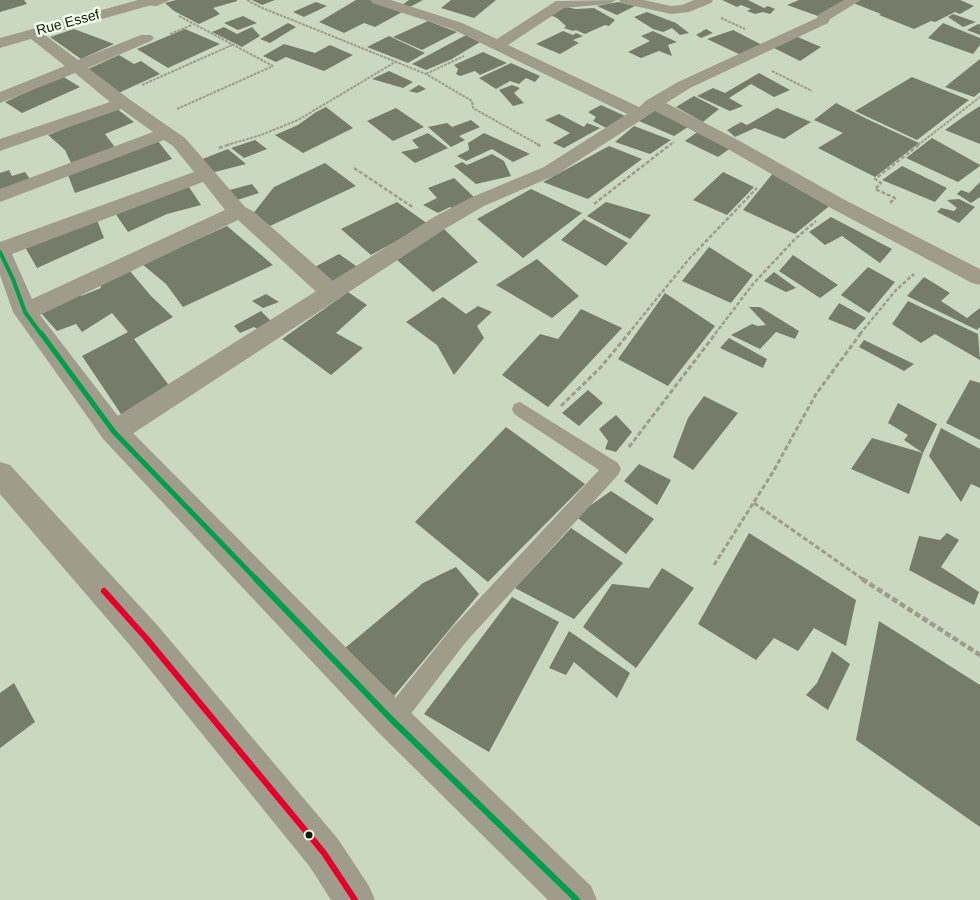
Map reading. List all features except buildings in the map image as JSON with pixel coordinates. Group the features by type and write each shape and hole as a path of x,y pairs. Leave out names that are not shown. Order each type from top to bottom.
{"street":[{"path":"377,0 438,20 646,108 696,124 836,203 980,278"},
{"path":"495,43 561,4 610,0"},
{"path":"626,0 671,10 701,3"},
{"path":"114,432 437,224 477,202 550,171 684,85 823,20 824,17 854,0"},
{"name":"Rue Essef","path":"0,43 151,1"},
{"path":"34,33 119,100 179,142 238,212 246,216 332,293"},
{"path":"0,98 146,38"},
{"path":"0,145 119,100"},
{"path":"0,196 166,133"},
{"path":"207,174 0,251 25,312 114,432 392,720 577,900"},
{"path":"25,312 238,212"},
{"path":"0,474 184,683 324,853 355,900"}],"lane":[{"path":"392,720 458,636 612,469 520,409"}],"path":[{"path":"247,0 426,74 472,101 473,108 566,161"},
{"path":"149,122 273,66 151,1"},
{"path":"701,3 773,42"},
{"path":"426,74 495,43"},
{"path":"119,100 232,44"},
{"path":"745,57 812,91"},
{"path":"192,156 260,135 298,120 398,61"},
{"path":"873,221 895,198 875,189 881,182 875,179 980,97"},
{"path":"594,204 696,124"},
{"path":"543,424 601,367 688,259 754,193 771,167"},
{"path":"354,168 437,224"},
{"path":"612,469 753,284 795,238 836,203"},
{"path":"714,565 754,503 816,394 849,347 896,290 934,254"},
{"path":"754,503 844,567 980,655"}],"transit line":[{"path":"0,252 13,279 25,312 114,432 392,720 577,900"},
{"path":"104,591 146,638 324,853 355,900"}]}
